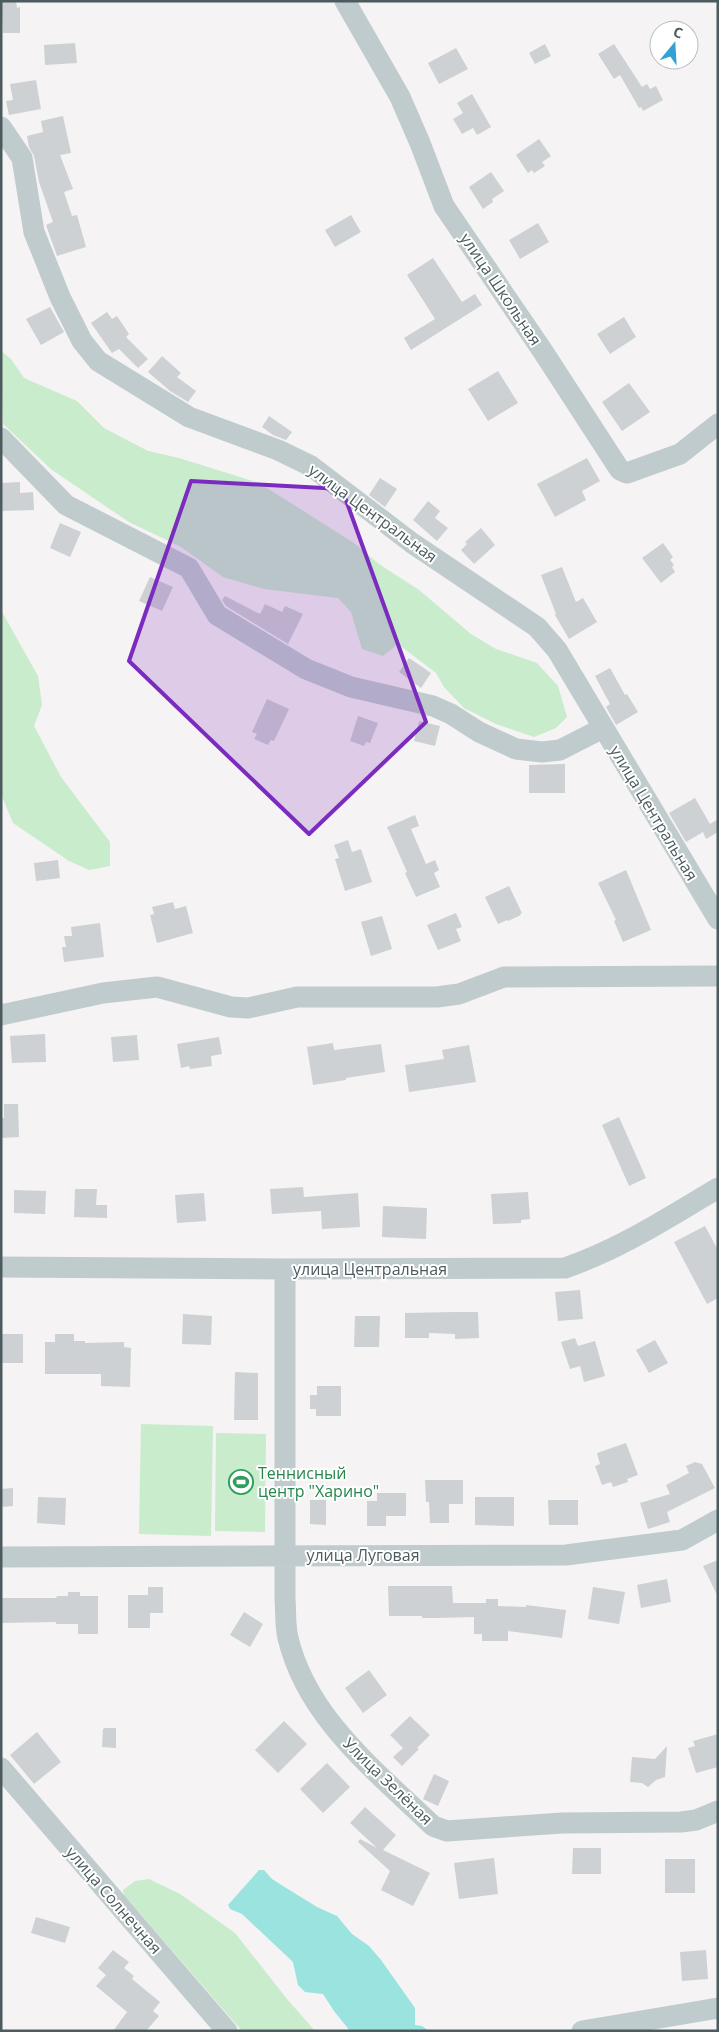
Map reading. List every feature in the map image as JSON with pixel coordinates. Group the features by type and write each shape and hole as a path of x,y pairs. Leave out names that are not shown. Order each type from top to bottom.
{"street":[{"name":"улица Школьная","path":"345,1 400,97 444,206 542,350 620,470 627,473 674,457 688,449 718,424"},
{"name":"улица Центральная","path":"1,127 22,158 34,232 60,297 82,341 98,361 189,417 278,450 311,466 412,543 537,627 553,643 718,919"},
{"path":"1,438 66,505 189,568 217,615 306,669 351,687 433,706 451,714 493,740 516,749 542,752 560,750 603,728"},
{"path":"1,1015 103,994 157,987 231,1007 248,1008 297,998 437,997 460,994 504,977 718,976"},
{"name":"улица Центральная","path":"1,1267 565,1268 594,1258 623,1244 718,1188"},
{"name":"Улица Зелёная","path":"285,1269 288,1636 304,1683 337,1733 433,1826 446,1831 562,1823 682,1822 696,1820 718,1811"},
{"name":"улица Луговая","path":"1,1557 566,1554 682,1540 718,1520"},
{"name":"улица Солнечная","path":"1,1768 227,2031"},
{"path":"582,2031 718,2008"}],"highlighted area":[{"path":"191,481 342,489 426,722 309,834 129,661"}],"green space":[{"path":"1,351 11,359 24,378 77,401 104,428 148,451 179,458 259,483 354,543 379,564 419,590 471,634 496,649 537,663 558,686 567,717 556,728 534,737 496,724 464,708 444,687 436,673 398,644 383,656 362,649 351,612 338,598 264,589 223,577 181,547 129,522 52,470 3,424"},
{"path":"1,610 38,676 42,705 34,726 61,777 110,842 110,866 89,870 69,861 13,823 1,794"},
{"path":"141,1424 213,1426 211,1536 139,1534"},
{"name":"Теннисный центр \"Харино\"","path":"216,1433 266,1434 265,1532 215,1531"},
{"path":"149,1879 180,1894 235,1933 315,2031 242,2031 124,1895 123,1890 135,1881"}],"water":[{"path":"259,1870 264,1870 272,1879 283,1886 317,1907 337,1916 352,1934 369,1946 415,2008 415,2025 422,2026 429,2031 350,2031 323,1994 305,1992 298,1985 293,1962 242,1914 230,1909 228,1905"}],"building":[{"path":"1,1 16,1 17,8 20,7 20,33 3,33"},
{"path":"75,43 77,63 45,65 44,45"},
{"path":"545,44 551,56 535,64 529,53"},
{"path":"614,44 642,87 647,84 650,89 656,86 663,100 643,111 641,107 639,108 620,75 614,79 598,54"},
{"path":"456,48 468,69 439,84 428,63"},
{"path":"36,80 41,109 9,115 6,101 13,100 10,84"},
{"path":"472,94 491,127 477,135 473,128 462,134 453,119 463,113 457,103"},
{"path":"63,116 71,153 60,155 73,189 64,192 72,216 77,215 86,247 57,256 46,225 53,222 39,182 34,156 29,147 27,136 43,132 41,121"},
{"path":"539,139 551,156 542,162 545,166 534,173 532,170 528,173 516,155"},
{"path":"491,172 504,191 492,199 493,202 483,209 469,187"},
{"path":"351,215 361,232 335,247 325,230"},
{"path":"538,223 549,242 520,259 509,240"},
{"path":"433,258 462,302 475,294 482,305 411,350 404,338 435,319 407,275"},
{"path":"50,307 64,332 41,345 26,319"},
{"path":"107,312 112,319 117,316 129,334 126,337 148,359 138,368 119,349 112,353 91,323"},
{"path":"624,317 636,337 610,354 597,334"},
{"path":"162,356 181,373 177,377 196,391 188,402 170,391 148,372"},
{"path":"498,371 518,403 488,421 468,389"},
{"path":"629,383 650,412 622,431 602,402"},
{"path":"269,416 292,432 286,440 273,435 262,427"},
{"path":"587,458 600,481 582,491 586,500 555,517 537,484"},
{"path":"380,478 397,489 385,507 369,495"},
{"path":"20,482 20,493 33,492 34,510 2,511 1,483"},
{"path":"428,501 440,511 435,518 448,528 437,541 413,520"},
{"path":"60,523 81,532 70,557 50,548"},
{"path":"481,528 495,545 474,564 461,550 467,544 465,542"},
{"path":"663,543 673,557 670,560 674,565 672,567 675,572 661,583 642,558"},
{"path":"562,567 576,602 583,598 597,622 569,639 555,615 541,575"},
{"path":"150,577 173,587 162,611 139,601"},
{"path":"225,596 260,614 265,604 282,612 285,606 303,614 288,644 226,606 222,600"},
{"path":"409,658 431,673 421,688 399,672"},
{"path":"610,668 625,695 627,694 638,712 616,725 606,707 610,704 595,676"},
{"path":"267,699 289,709 274,741 271,740 268,745 254,739 257,734 252,732"},
{"path":"358,716 378,723 370,743 366,742 364,746 350,741"},
{"path":"419,721 440,726 435,746 414,741"},
{"path":"565,764 565,793 529,793 529,765"},
{"path":"695,798 710,824 718,819 718,832 706,839 703,832 686,842 669,813"},
{"path":"415,815 419,826 411,829 426,864 435,860 439,870 434,873 440,887 416,897 387,827"},
{"path":"348,840 352,852 361,849 372,882 345,891 335,859 339,858 334,845"},
{"path":"58,860 60,878 36,881 34,863"},
{"path":"626,870 651,930 623,942 614,921 616,920 598,883"},
{"path":"509,886 522,913 498,924 485,897"},
{"path":"173,902 175,909 186,906 193,933 157,943 150,915 154,914 152,907"},
{"path":"456,913 462,927 456,929 461,941 438,950 427,925"},
{"path":"382,916 392,949 371,956 361,922"},
{"path":"100,923 104,957 64,962 62,947 66,947 64,936 72,936 71,927"},
{"path":"45,1034 46,1062 12,1063 10,1036"},
{"path":"137,1035 139,1060 113,1062 111,1037"},
{"path":"219,1037 222,1054 211,1056 212,1066 190,1069 189,1066 181,1068 177,1044"},
{"path":"333,1043 334,1050 381,1044 385,1072 313,1085 307,1047"},
{"path":"469,1045 476,1082 409,1092 405,1065 444,1059 442,1050"},
{"path":"4,1104 18,1104 19,1137 1,1138 1,1118 4,1118"},
{"path":"619,1117 646,1178 629,1186 602,1125"},
{"path":"303,1187 304,1197 358,1193 360,1227 322,1229 321,1211 272,1214 270,1189"},
{"path":"75,1189 97,1189 96,1205 107,1205 107,1218 74,1217"},
{"path":"14,1190 46,1191 45,1214 14,1213"},
{"path":"528,1192 530,1219 521,1220 521,1223 493,1224 491,1194"},
{"path":"204,1193 206,1221 177,1223 175,1195"},
{"path":"383,1206 427,1208 426,1239 382,1237"},
{"path":"705,1226 718,1250 718,1298 707,1304 674,1242"},
{"path":"580,1290 583,1319 558,1321 555,1292"},
{"path":"478,1312 479,1338 455,1339 455,1334 429,1333 429,1338 405,1338 405,1313"},
{"path":"183,1314 212,1316 211,1345 182,1344"},
{"path":"355,1316 380,1316 379,1347 354,1347"},
{"path":"1,1334 23,1334 23,1363 1,1363"},
{"path":"55,1334 74,1334 74,1341 85,1341 85,1343 124,1342 124,1347 131,1348 130,1387 101,1386 101,1374 45,1374 45,1342 55,1342"},
{"path":"575,1338 578,1346 595,1341 605,1376 584,1382 580,1366 570,1369 561,1342"},
{"path":"655,1340 668,1363 649,1373 636,1350"},
{"path":"235,1372 258,1373 258,1420 234,1420"},
{"path":"317,1386 341,1386 341,1416 316,1416 316,1409 310,1409 310,1395 317,1395"},
{"path":"626,1443 638,1475 627,1479 628,1482 613,1487 611,1482 602,1485 595,1466 600,1464 597,1453"},
{"path":"695,1462 702,1464 715,1488 667,1512 670,1522 648,1529 640,1503 670,1494 666,1485 689,1473 686,1466"},
{"path":"425,1480 463,1480 463,1504 449,1504 449,1523 430,1523 429,1502 426,1502"},
{"path":"13,1488 13,1506 1,1507 1,1489"},
{"path":"377,1493 406,1493 406,1516 386,1516 386,1526 367,1526 367,1501 377,1501"},
{"path":"38,1497 66,1498 65,1525 37,1523"},
{"path":"475,1497 514,1497 514,1526 475,1525"},
{"path":"310,1500 326,1500 326,1525 310,1524"},
{"path":"548,1500 578,1500 578,1525 549,1525"},
{"path":"718,1560 718,1597 703,1566"},
{"path":"667,1579 671,1602 641,1608 637,1585"},
{"path":"388,1586 452,1586 453,1603 486,1603 486,1599 498,1599 498,1606 526,1607 526,1605 566,1610 562,1638 508,1631 508,1641 482,1641 482,1634 474,1634 474,1617 422,1618 422,1616 389,1616"},
{"path":"148,1587 163,1587 163,1613 150,1613 150,1628 128,1628 128,1595 148,1595"},
{"path":"593,1587 625,1592 619,1624 588,1619"},
{"path":"68,1592 80,1592 80,1596 98,1596 98,1634 78,1634 78,1624 56,1624 56,1622 1,1623 1,1598 56,1598 57,1596 68,1596"},
{"path":"244,1612 263,1624 250,1647 230,1635"},
{"path":"369,1670 387,1695 363,1713 345,1688"},
{"path":"410,1716 430,1735 402,1766 393,1757 403,1748 390,1735"},
{"path":"284,1721 307,1744 278,1773 255,1750"},
{"path":"116,1728 116,1748 102,1747 103,1729"},
{"path":"37,1732 61,1762 34,1784 10,1755"},
{"path":"718,1734 718,1767 696,1773 688,1748 695,1746 693,1741"},
{"path":"667,1746 665,1777 656,1780 648,1787 642,1783 630,1782 632,1757 655,1759"},
{"path":"327,1763 350,1787 323,1813 300,1789"},
{"path":"434,1774 449,1781 438,1806 423,1799"},
{"path":"365,1807 396,1835 383,1850 430,1873 413,1906 381,1890 390,1871 358,1842 360,1839 377,1848 350,1823"},
{"path":"573,1848 601,1848 601,1874 572,1874"},
{"path":"494,1858 498,1894 459,1899 454,1863"},
{"path":"665,1859 695,1859 695,1893 665,1893"},
{"path":"36,1917 70,1927 65,1943 31,1933"},
{"path":"113,1950 129,1962 124,1968 134,1976 132,1979 160,2002 153,2011 159,2016 146,2031 113,2031 127,2012 96,1986 106,1975 98,1968"},
{"path":"706,1950 708,1979 682,1981 680,1952"}],"place":[{"name":"Теннисный центр \"Харино\"","path":"241,1482"}]}
